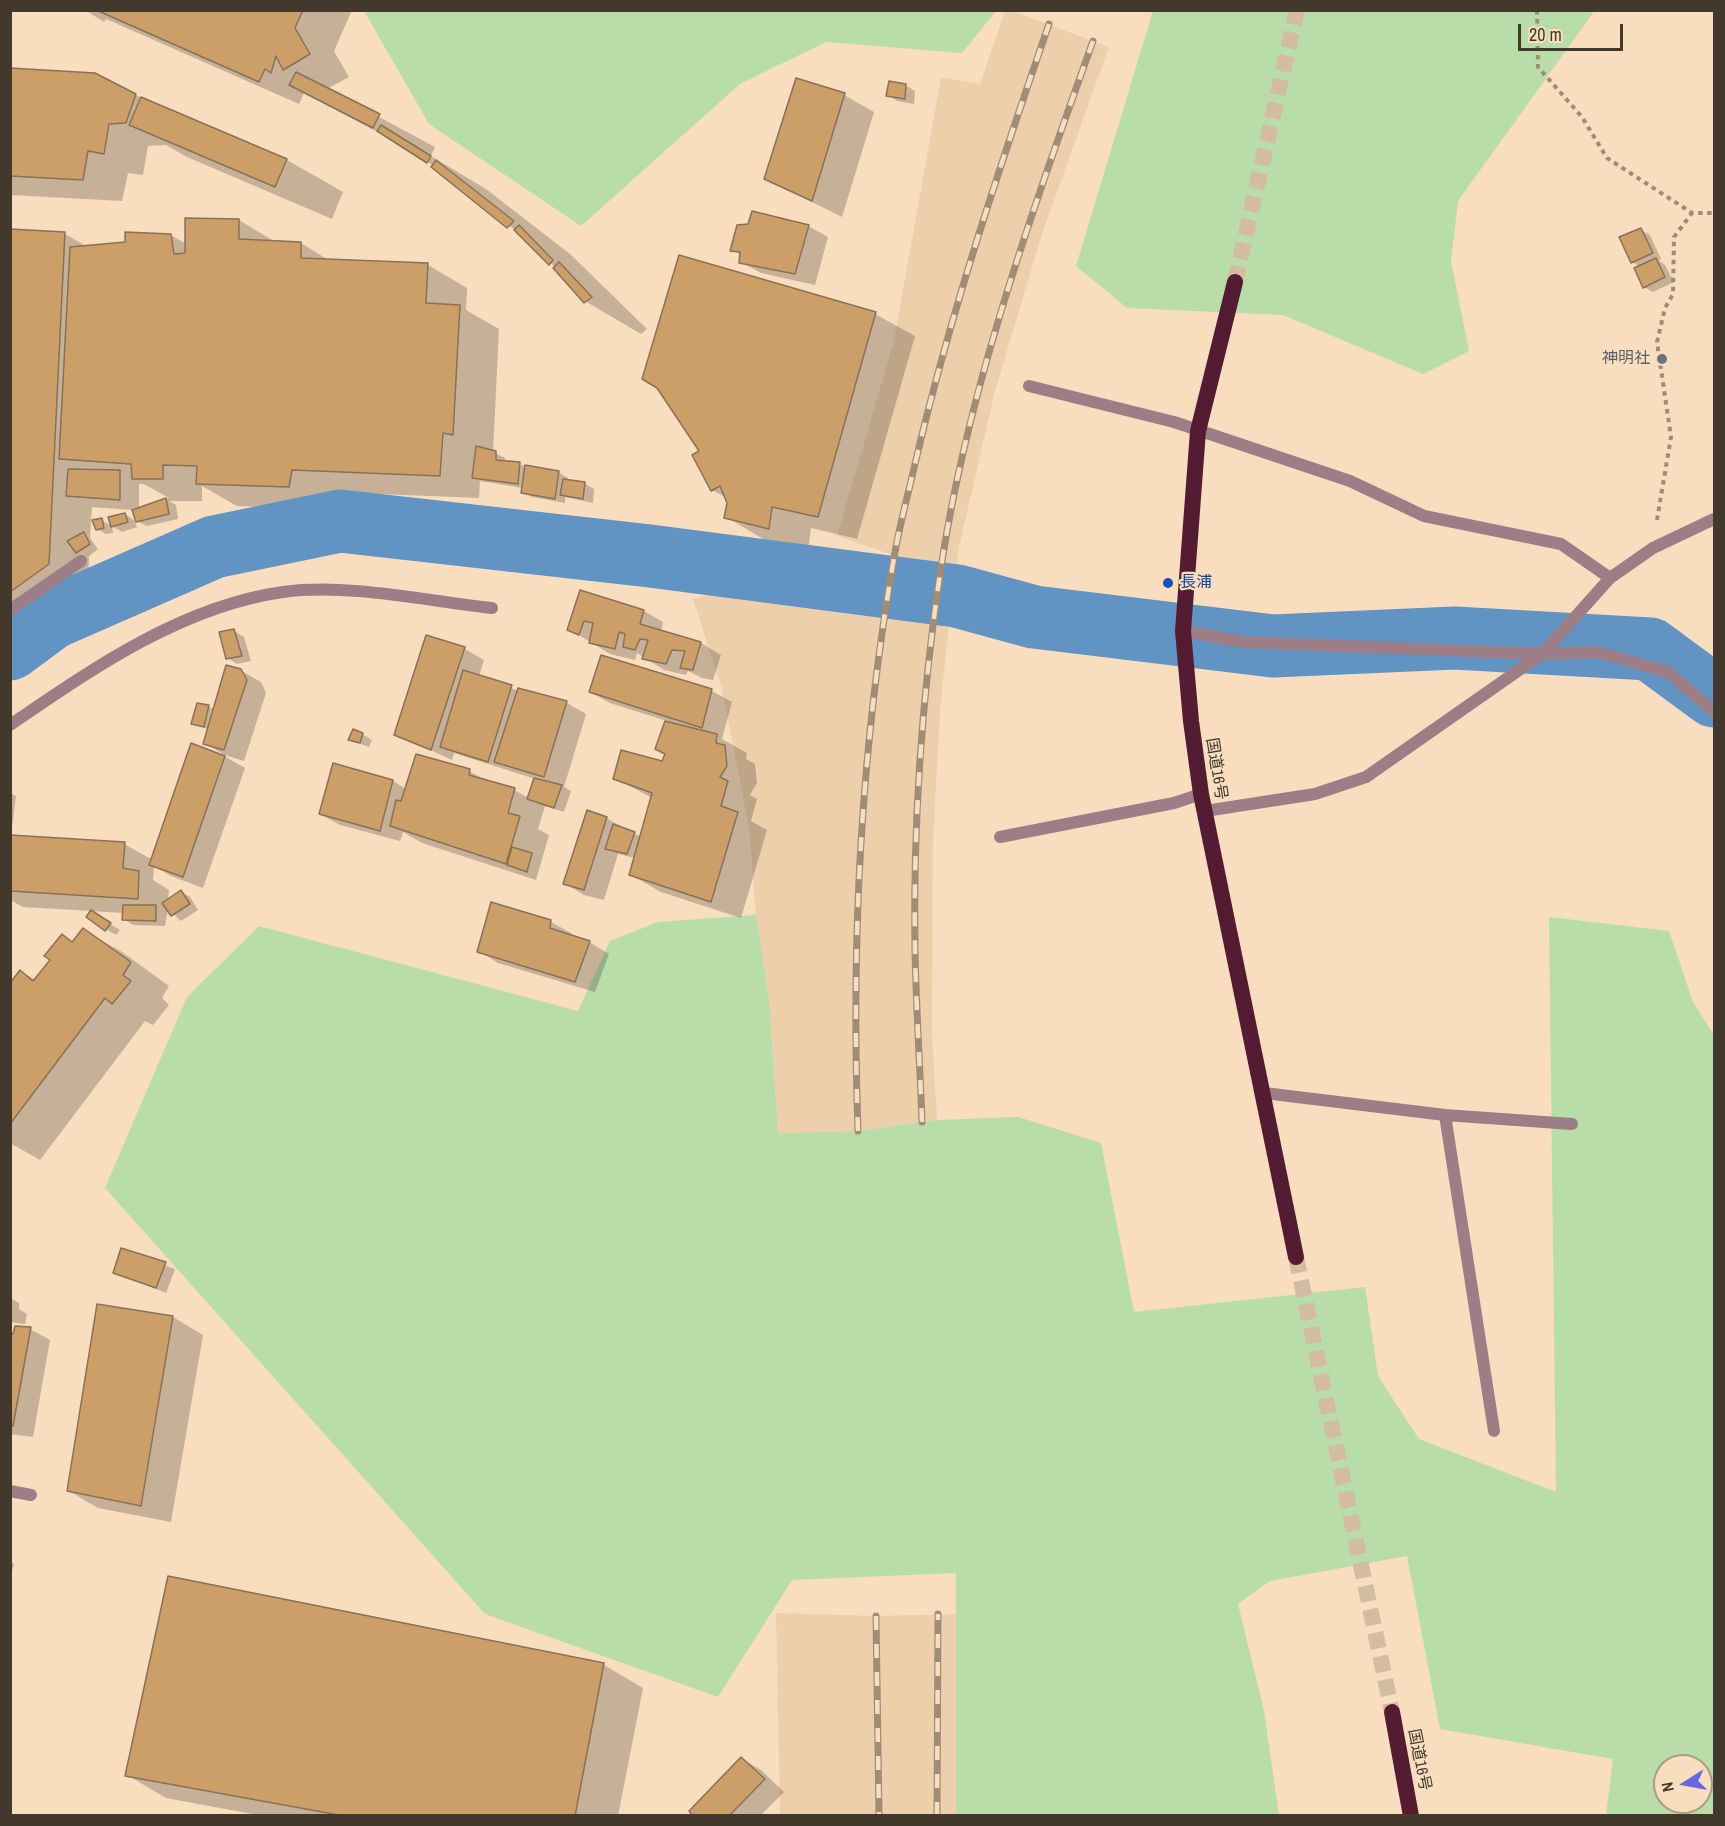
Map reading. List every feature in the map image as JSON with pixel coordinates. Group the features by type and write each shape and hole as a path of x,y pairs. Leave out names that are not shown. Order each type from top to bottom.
{"highway":[{"name":"国道16号","path":"1235,282 1198,431 1183,631 1191,721 1201,794 1296,1257"},
{"name":"国道16号","path":"1392,1712 1412,1815"}],"street":[{"path":"1029,386 1174,422 1350,481 1424,516 1560,544 1610,578"},
{"path":"1205,812 1315,794 1366,777 1542,654 1610,578 1653,548 1714,519"},
{"path":"10,610 81,561"},
{"path":"10,725 109,661 197,614 283,592 336,590 492,608"},
{"path":"1183,631 1243,642 1542,654 1598,652 1668,672 1714,712"},
{"path":"1000,837 1174,803 1201,794"},
{"path":"1264,1093 1445,1115 1572,1124"},
{"path":"1445,1115 1494,1431"},
{"path":"10,1491 31,1495"}],"path":[{"path":"1537,10 1538,67 1582,117 1607,158 1692,213 1714,213"},
{"path":"1653,548 1671,437 1658,342 1665,308 1673,294 1674,237 1692,213"}],"shaded area":[{"path":"1005,11 1012,11 1109,47 1042,234 995,391 959,547 955,576 837,536 894,340 941,77 980,84"},
{"path":"748,585 822,591 886,610 950,615 940,710 933,841 932,1032 937,1120 858,1131 778,1133 769,998 756,915 749,828 722,689 693,599"},
{"path":"776,1613 876,1616 956,1614 956,1815 780,1815"}],"green space":[{"path":"1595,10 1458,201 1451,261 1469,351 1423,374 1283,315 1127,308 1076,266 1153,11"},
{"path":"364,11 996,11 962,53 826,42 740,84 581,226 429,124"},
{"path":"756,915 769,998 778,1133 858,1131 937,1120 1018,1117 1101,1143 1134,1312 1365,1287 1378,1376 1419,1439 1556,1492 1549,917 1669,931 1693,1002 1714,1035 1714,1815 1606,1815 1613,1759 1440,1729 1407,1556 1270,1581 1238,1604 1264,1711 1279,1815 956,1815 956,1573 792,1580 718,1697 485,1614 105,1188 187,997 259,926 578,1011 610,941 658,922"}],"building":[{"path":"96,10 303,10 295,28 310,54 283,70 276,56 271,73 265,69 259,82"},
{"path":"10,68 95,73 136,94 126,123 109,124 104,154 88,151 83,180 10,176"},
{"path":"296,72 380,114 373,128 289,85"},
{"path":"796,78 845,93 812,201 764,179"},
{"path":"889,81 906,84 905,99 886,96"},
{"path":"141,97 287,159 275,187 129,125"},
{"path":"381,125 431,156 427,163 377,131"},
{"path":"436,160 514,221 507,228 431,167"},
{"path":"752,211 809,225 795,274 739,263 740,252 730,251 737,225 748,224"},
{"path":"185,218 239,219 239,239 301,242 301,258 428,263 426,303 460,305 453,435 443,433 440,476 292,470 289,487 196,484 197,466 163,465 163,479 132,479 131,464 59,459 70,247 125,242 125,232 171,234 174,254 185,253"},
{"path":"519,225 553,260 549,265 514,230"},
{"path":"1641,228 1653,253 1631,263 1619,237"},
{"path":"10,229 65,232 49,564 10,592"},
{"path":"679,255 876,312 818,517 772,507 769,529 724,518 727,503 720,486 711,491 692,455 699,451 657,388 642,379"},
{"path":"1656,258 1665,277 1643,288 1634,268"},
{"path":"559,262 592,297 584,303 553,268"},
{"path":"476,446 496,451 496,460 520,462 518,484 472,478"},
{"path":"525,465 559,471 555,499 521,493"},
{"path":"68,469 120,470 120,500 66,496"},
{"path":"563,479 585,482 583,499 560,495"},
{"path":"166,498 169,514 136,522 132,510"},
{"path":"125,513 128,522 111,527 108,517"},
{"path":"102,518 104,528 96,530 92,520"},
{"path":"84,532 90,544 76,553 67,541"},
{"path":"580,590 644,610 640,624 701,642 693,670 680,668 685,651 672,650 666,664 642,659 648,640 640,639 635,650 623,647 625,634 619,632 615,649 589,643 593,623 584,621 579,635 567,630"},
{"path":"234,629 242,656 226,659 219,632"},
{"path":"426,635 465,647 431,750 394,735"},
{"path":"601,655 712,689 702,728 589,692"},
{"path":"226,665 241,669 247,680 224,750 203,744"},
{"path":"463,670 512,685 488,762 440,747"},
{"path":"518,688 567,701 544,777 494,762"},
{"path":"197,703 209,705 204,727 191,724"},
{"path":"665,721 717,734 716,743 725,745 727,766 720,777 728,781 721,806 738,812 711,902 629,875 652,793 613,779 621,750 662,761 665,754 655,749"},
{"path":"353,729 363,733 360,743 348,740"},
{"path":"191,743 225,756 183,877 149,865"},
{"path":"416,754 470,769 469,775 515,788 508,813 520,816 506,864 390,826 396,800 401,801"},
{"path":"333,763 393,780 380,831 319,814"},
{"path":"534,778 562,785 554,808 527,799"},
{"path":"587,810 607,817 584,890 563,884"},
{"path":"613,824 635,832 627,854 605,849"},
{"path":"10,835 125,842 123,868 139,871 138,899 10,891"},
{"path":"512,847 532,853 527,872 507,865"},
{"path":"181,890 190,904 171,916 162,903"},
{"path":"491,902 551,920 550,928 590,941 575,982 477,952"},
{"path":"123,905 156,905 156,921 122,920"},
{"path":"91,910 111,923 105,931 86,917"},
{"path":"83,928 131,962 123,975 131,981 112,1004 105,998 10,1124 10,983 20,970 33,981 50,960 44,956 62,934 72,942"},
{"path":"121,1248 166,1262 156,1288 113,1273"},
{"path":"97,1304 173,1316 141,1506 67,1491"},
{"path":"15,1326 31,1327 13,1426 10,1426 10,1334 13,1334"},
{"path":"168,1576 604,1663 575,1816 344,1816 125,1776"},
{"path":"741,1757 765,1779 729,1816 693,1816 689,1811"}],"waterway":[{"path":"10,649 52,618 214,547 340,521 650,556 957,596 1034,617 1273,646 1455,638 1650,649 1714,696"}],"tunnel":[{"path":"1235,282 1297,10"},
{"path":"1296,1257 1392,1712"}],"railway":[{"path":"858,1131 856,987 861,843 873,700 894,558 944,352 994,187 1049,24"},
{"path":"922,1122 916,971 917,809 928,667 940,574 952,505 984,370 1024,238 1093,41"},
{"path":"937,1816 938,1614"},
{"path":"876,1616 879,1816"}],"place":[{"name":"神明社","path":"1662,359"},
{"name":"長浦","path":"1168,583"}]}
